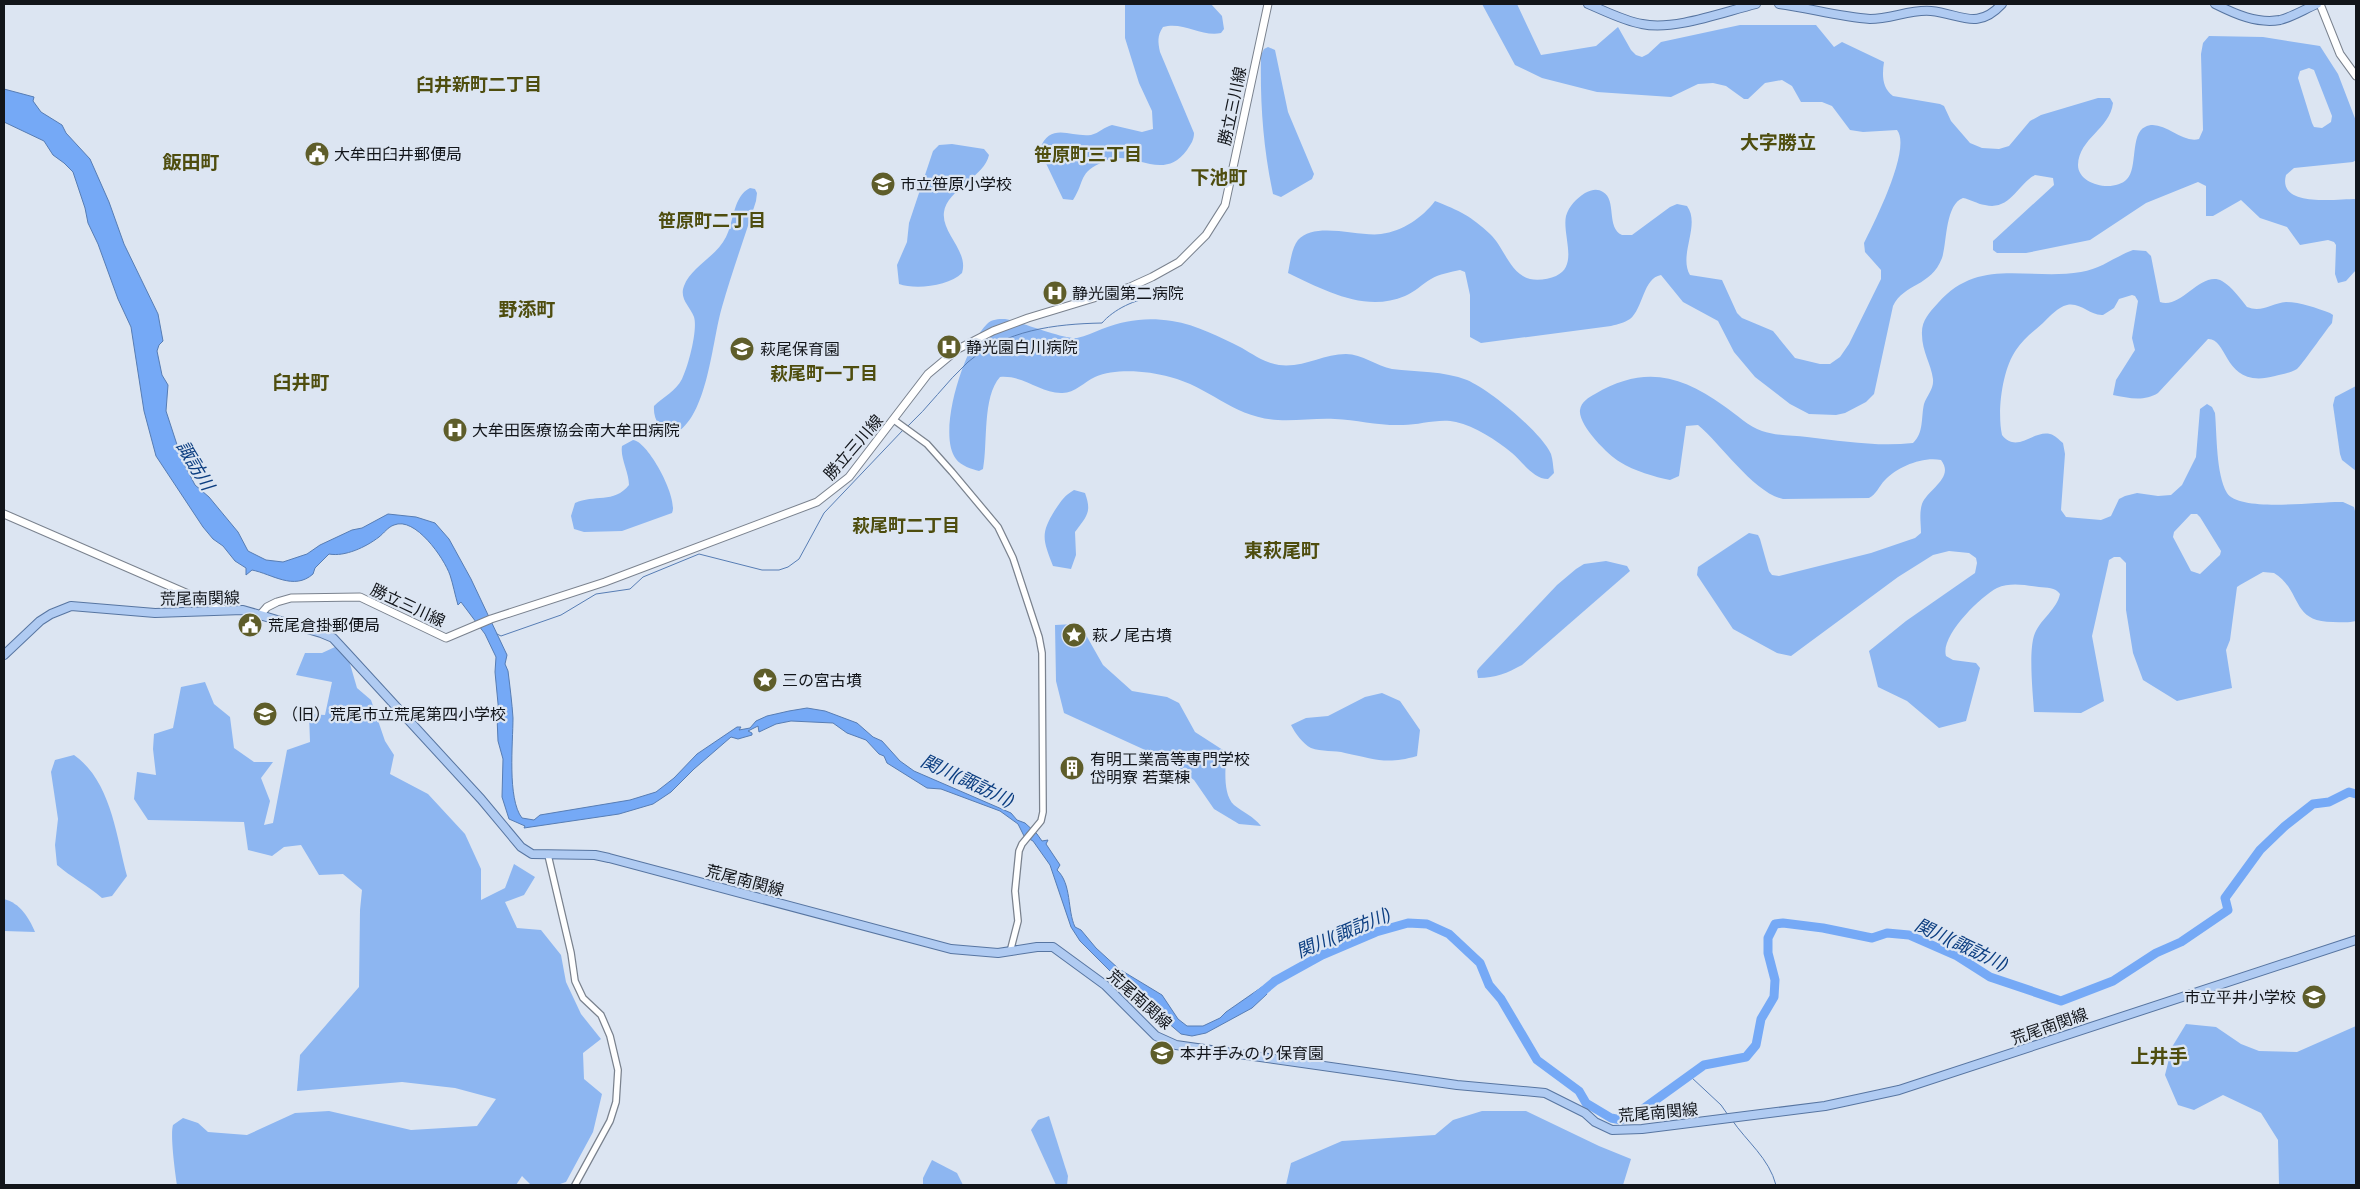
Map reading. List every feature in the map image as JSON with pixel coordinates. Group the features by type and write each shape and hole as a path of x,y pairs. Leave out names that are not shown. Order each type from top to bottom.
{"main road":[{"name":"勝立三川線","path":"260,615 267,607 292,598 360,597 446,638 491,619 605,582 817,502 849,477 928,374 958,349 993,331 1028,318 1144,281 1178,262 1206,235 1225,205 1268,4"},
{"path":"1588,4 1634,22 1664,26 1756,4"},
{"path":"1779,4 1869,19 1932,11 1974,20 1993,14 2002,4"},
{"path":"2215,4 2246,18 2261,20 2281,20 2318,4 2340,54 2356,76"},
{"path":"4,514 226,610"},
{"name":"荒尾南関線","path":"4,655 40,621 70,606 155,613 243,610 260,615 333,638 481,799 521,846 532,854 595,855 609,858 950,948 985,953 1053,947 1105,985 1156,1036 1176,1045 1458,1085 1545,1093 1612,1130 1625,1131 1714,1121 1825,1106 1907,1088 2356,940"}],"street":[{"path":"894,420 926,444 998,527 1013,558 1038,637 1043,668 1043,812 1038,825 1022,844 1019,851 1015,891 1018,921 1010,952"},
{"path":"548,855 571,953 575,981 583,998 601,1015 610,1036 618,1070 616,1102 610,1121 575,1185"}],"shaded area":[{"path":"1125,4 1211,4 1222,16 1224,29 1221,33 1206,33 1185,27 1170,26 1163,27 1159,36 1160,52 1194,133 1193,140 1187,150 1177,160 1168,164 1157,165 1116,158 1096,165 1086,173 1073,200 1063,199 1040,149 1044,140 1050,135 1062,133 1091,135 1112,125 1142,132 1153,129 1152,111 1139,83 1125,38"},
{"path":"1482,4 1517,4 1541,55 1596,46 1618,27 1631,50 1636,55 1642,57 1661,42 1740,25 1816,25 1834,47 1842,42 1884,62 1885,85 1893,96 1944,106 1951,121 1970,143 1982,148 1999,149 2009,146 2030,121 2041,115 2098,98 2110,98 2113,103 2111,112 2083,148 2078,165 2084,178 2090,182 2098,185 2114,186 2127,179 2130,174 2137,137 2145,127 2151,125 2158,126 2185,138 2199,139 2203,130 2201,54 2203,43 2209,36 2263,37 2320,46 2338,74 2356,121 2356,160 2353,162 2294,168 2286,175 2286,186 2290,193 2299,197 2323,200 2356,199 2356,270 2346,281 2338,283 2335,274 2336,245 2334,242 2328,240 2300,245 2287,227 2260,218 2241,200 2213,216 2206,216 2206,186 2198,182 2146,203 2090,240 2026,253 1997,253 1993,250 1993,241 2054,185 2053,178 2035,175 2013,196 2001,204 1994,206 1985,205 1963,198 1957,202 1950,216 1944,252 1937,267 1925,280 1904,293 1893,306 1874,394 1866,402 1845,413 1836,415 1809,414 1790,404 1755,377 1734,352 1718,321 1683,302 1661,275 1655,277 1650,282 1634,314 1630,319 1623,322 1611,326 1481,343 1470,337 1470,295 1465,272 1460,270 1434,277 1405,296 1390,301 1375,302 1360,301 1330,292 1288,273 1294,247 1298,240 1306,234 1315,231 1337,231 1381,234 1397,230 1411,223 1435,201 1465,215 1490,234 1517,272 1530,279 1550,278 1563,271 1567,265 1568,249 1565,224 1569,209 1585,193 1598,190 1603,192 1610,201 1614,226 1622,235 1632,235 1670,207 1677,204 1687,206 1692,222 1686,258 1690,275 1722,280 1737,313 1742,318 1773,331 1795,358 1820,364 1830,364 1840,357 1849,344 1881,279 1881,270 1865,252 1864,243 1883,203 1896,168 1900,152 1900,139 1897,130 1863,132 1850,130 1832,106 1822,102 1801,102 1792,86 1782,80 1765,83 1748,99 1744,99 1726,86 1713,83 1698,84 1671,97 1597,92 1542,78 1515,65","holes":["2309,68 2314,70 2332,116 2331,122 2322,128 2314,127 2312,123 2298,78 2300,71"]},
{"path":"1268,47 1275,50 1288,112 1314,174 1312,179 1281,197 1273,194 1263,124 1261,55 1264,49"},
{"path":"4,89 34,97 33,101 41,112 62,125 66,133 90,159 109,202 124,244 158,314 163,341 157,351 162,375 168,385 166,411 182,460 195,485 209,497 238,532 248,551 266,560 283,562 307,554 320,545 352,530 362,528 388,514 416,517 435,523 449,539 471,579 507,655 505,664 508,671 513,718 514,798 522,818 534,820 540,815 630,800 656,792 674,778 697,754 737,727 741,727 739,730 750,728 756,721 767,716 789,711 807,708 825,711 857,723 873,737 882,741 900,761 914,771 1011,813 1017,820 1025,823 1042,841 1048,840 1046,844 1060,865 1057,870 1065,882 1075,927 1081,930 1096,948 1119,969 1162,995 1178,1019 1187,1026 1203,1026 1220,1018 1262,987 1267,994 1252,1008 1206,1033 1192,1036 1181,1034 1167,1022 1164,1014 1139,992 1113,974 1080,941 1071,927 1050,865 1033,841 1024,836 1018,824 1000,811 941,789 927,788 887,763 884,756 879,754 866,740 847,733 833,723 791,721 776,724 759,732 758,726 748,731 752,735 738,739 731,737 671,792 653,804 619,814 524,828 525,826 509,819 502,797 503,759 498,741 497,717 499,714 495,672 496,657 485,634 461,602 458,605 450,575 442,559 428,540 419,532 402,524 392,526 362,548 342,554 329,554 315,568 313,574 306,579 298,581 283,580 252,570 246,575 246,568 235,561 223,546 213,539 203,527 156,456 144,411 131,327 88,223 73,172 53,155 44,141 4,122"},
{"path":"952,144 984,149 989,155 981,170 952,197 944,212 944,220 962,257 962,273 949,281 932,286 914,287 899,284 897,265 907,242 909,223 933,151 939,145"},
{"path":"750,188 755,189 757,193 756,201 718,321 707,377 694,412 685,425 674,434 658,424 654,406 679,383 684,373 694,339 694,317 684,299 684,286 692,273 722,244 729,231 740,197"},
{"path":"2133,250 2146,251 2151,256 2160,302 2176,301 2199,285 2214,279 2222,281 2229,286 2247,307 2252,309 2292,302 2333,315 2332,323 2295,370 2275,376 2258,378 2246,376 2236,370 2215,341 2208,339 2158,393 2147,398 2136,398 2113,395 2116,380 2135,350 2132,338 2138,301 2135,296 2132,295 2119,299 2114,308 2103,315 2098,315 2077,305 2067,305 2054,312 2022,342 2011,358 2007,368 2002,391 2000,415 2002,435 2008,440 2019,442 2037,435 2050,434 2063,443 2065,454 2061,510 2066,517 2101,520 2111,516 2119,499 2125,496 2137,493 2158,496 2171,495 2182,485 2196,457 2200,409 2207,404 2212,407 2215,413 2219,465 2223,485 2227,493 2235,499 2247,503 2281,505 2343,502 2354,507 2356,515 2356,621 2319,621 2310,617 2303,611 2283,580 2274,573 2263,572 2237,587 2230,640 2226,650 2232,688 2177,701 2143,680 2133,653 2126,610 2126,563 2120,557 2114,557 2109,560 2092,636 2104,701 2081,713 2034,712 2033,640 2035,633 2056,604 2060,594 2051,588 2007,585 1997,588 1972,608 1949,638 1946,656 1953,660 1976,663 1980,668 1966,721 1939,728 1907,701 1878,687 1869,651 1906,621 1975,573 1976,558 1969,553 1949,551 1933,555 1898,577 1791,656 1777,653 1733,629 1697,575 1698,567 1749,533 1758,535 1769,571 1772,575 1779,576 1871,553 1915,538 1921,533 1920,515 1922,504 1943,478 1945,472 1941,460 1919,461 1903,467 1890,475 1874,495 1869,498 1783,499 1772,495 1749,478 1698,425 1686,426 1679,476 1670,480 1638,471 1615,458 1595,439 1581,416 1580,410 1586,400 1613,385 1630,379 1662,378 1693,387 1708,395 1752,427 1767,433 1860,443 1913,443 1919,435 1924,404 1933,383 1932,373 1922,341 1922,330 1926,318 1938,303 1954,289 1970,280 1987,275 2081,272 2101,266","holes":["2191,514 2197,514 2221,551 2220,555 2200,574 2191,571 2173,537 2174,532"]},
{"path":"998,319 1005,319 1071,338 1077,338 1128,321 1153,319 1172,321 1208,332 1264,361 1279,365 1297,365 1329,356 1346,354 1358,356 1392,369 1440,373 1458,377 1477,385 1501,402 1537,435 1551,454 1554,473 1548,479 1537,476 1512,453 1492,439 1478,430 1456,422 1443,421 1394,425 1335,419 1278,420 1262,418 1235,408 1184,382 1161,375 1132,371 1103,374 1066,393 1053,392 1009,377 1000,377 990,396 983,469 979,471 964,465 956,459 951,447 949,430 951,410 962,369 970,350 987,324"},
{"path":"2356,386 2356,471 2342,460 2333,405 2335,397"},
{"path":"633,440 646,450 661,472 671,496 672,513 622,531 584,532 574,529 571,516 575,503 582,500 617,495 629,485 622,455 622,446"},
{"path":"1074,490 1085,493 1088,509 1085,518 1075,532 1076,555 1071,569 1053,566 1045,543 1045,531 1050,518 1063,498"},
{"path":"1606,561 1627,566 1630,571 1522,665 1501,674 1478,678 1477,671 1479,668 1557,585 1584,564"},
{"path":"1075,624 1086,635 1103,665 1132,691 1167,697 1179,703 1195,732 1226,752 1226,787 1230,800 1261,826 1239,824 1214,809 1194,780 1167,760 1064,713 1056,681 1055,625"},
{"path":"335,647 348,657 357,688 371,700 385,741 394,755 390,774 428,794 465,834 481,869 481,900 505,888 514,864 535,877 524,895 505,902 517,928 541,930 561,955 566,982 581,1014 601,1039 583,1053 584,1079 602,1094 593,1132 566,1182 557,1185 531,1185 522,1176 516,1185 177,1185 172,1130 173,1125 183,1118 198,1123 208,1132 247,1135 295,1113 329,1111 411,1130 477,1126 496,1099 455,1088 402,1082 297,1091 300,1055 359,987 362,890 343,874 319,875 301,845 284,847 272,856 248,850 244,822 148,820 134,799 137,772 156,775 153,749 154,734 173,728 181,687 205,682 214,704 230,717 234,748 254,762 273,762 261,778 270,801 264,825 273,823 287,750 310,742 309,714 325,715 332,682 296,675 305,653 322,653"},
{"path":"1382,693 1400,701 1420,730 1417,756 1389,761 1315,749 1302,741 1291,725 1306,718 1328,716 1365,697"},
{"path":"74,755 96,779 104,794 115,827 127,876 112,896 102,898 57,865 55,845 58,819 51,772 55,760"},
{"path":"4,899 15,904 23,912 35,932 4,931"},
{"path":"2186,1024 2216,1027 2241,1044 2259,1051 2297,1052 2356,1026 2356,1185 2279,1185 2278,1140 2261,1113 2223,1095 2194,1110 2178,1105 2165,1075 2172,1047"},
{"path":"1482,1111 1526,1111 1631,1159 1623,1185 1286,1185 1291,1163 1342,1141 1435,1135 1453,1120"},
{"path":"1049,1116 1068,1176 1067,1185 1056,1185 1031,1130 1038,1120"},
{"path":"932,1160 957,1173 963,1185 923,1185 923,1178"}],"waterway":[{"path":"907,427 968,362 998,343 1014,336 1049,327 1102,323 1125,306 1140,300 1154,298"},
{"path":"497,634 501,636 561,615 596,594 630,589 643,577 699,554 762,570 779,570 788,567 799,559 824,513 904,429"},
{"name":"関川(諏訪川)","path":"1256,997 1275,981 1322,955 1376,932 1408,923 1427,924 1449,934 1480,963 1489,985 1501,999 1537,1060 1579,1091 1586,1103 1611,1118 1621,1120 1643,1109 1704,1065 1746,1057 1756,1045 1761,1019 1774,997 1775,980 1768,953 1768,938 1775,924 1783,923 1823,928 1872,938 1887,933 1909,935 1957,956 1990,977 2061,1001 2113,981 2156,953 2181,942 2228,910 2225,898 2260,850 2285,826 2313,804 2329,802 2349,792 2356,794"},
{"path":"1691,1077 1721,1105 1728,1115"},
{"path":"1732,1120 1763,1158 1773,1175 1776,1185"}],"place":[{"name":"大牟田臼井郵便局","path":"317,154"},
{"name":"市立笹原小学校","path":"883,184"},
{"name":"静光園第二病院","path":"1055,293"},
{"name":"静光園白川病院","path":"949,347"},
{"name":"萩尾保育園","path":"742,349"},
{"name":"大牟田医療協会南大牟田病院","path":"455,430"},
{"name":"荒尾倉掛郵便局","path":"250,625"},
{"name":"萩ノ尾古墳","path":"1074,635"},
{"name":"三の宮古墳","path":"765,680"},
{"name":"（旧）荒尾市立荒尾第四小学校","path":"265,714"},
{"name":"有明工業高等専門学校 岱明寮 若葉棟","path":"1072,768"},
{"name":"市立平井小学校","path":"2314,997"},
{"name":"本井手みのり保育園","path":"1162,1053"}],"district":[{"name":"臼井新町二丁目","path":"479,84"},
{"name":"大字勝立","path":"1778,142"},
{"name":"笹原町三丁目","path":"1088,154"},
{"name":"飯田町","path":"191,162"},
{"name":"下池町","path":"1219,177"},
{"name":"笹原町二丁目","path":"712,220"},
{"name":"野添町","path":"527,309"},
{"name":"萩尾町一丁目","path":"824,373"},
{"name":"臼井町","path":"301,382"},
{"name":"萩尾町二丁目","path":"906,525"},
{"name":"東萩尾町","path":"1282,550"},
{"name":"上井手","path":"2159,1056"}],"water label":[{"name":"諏訪川","path":"196,465"}]}
